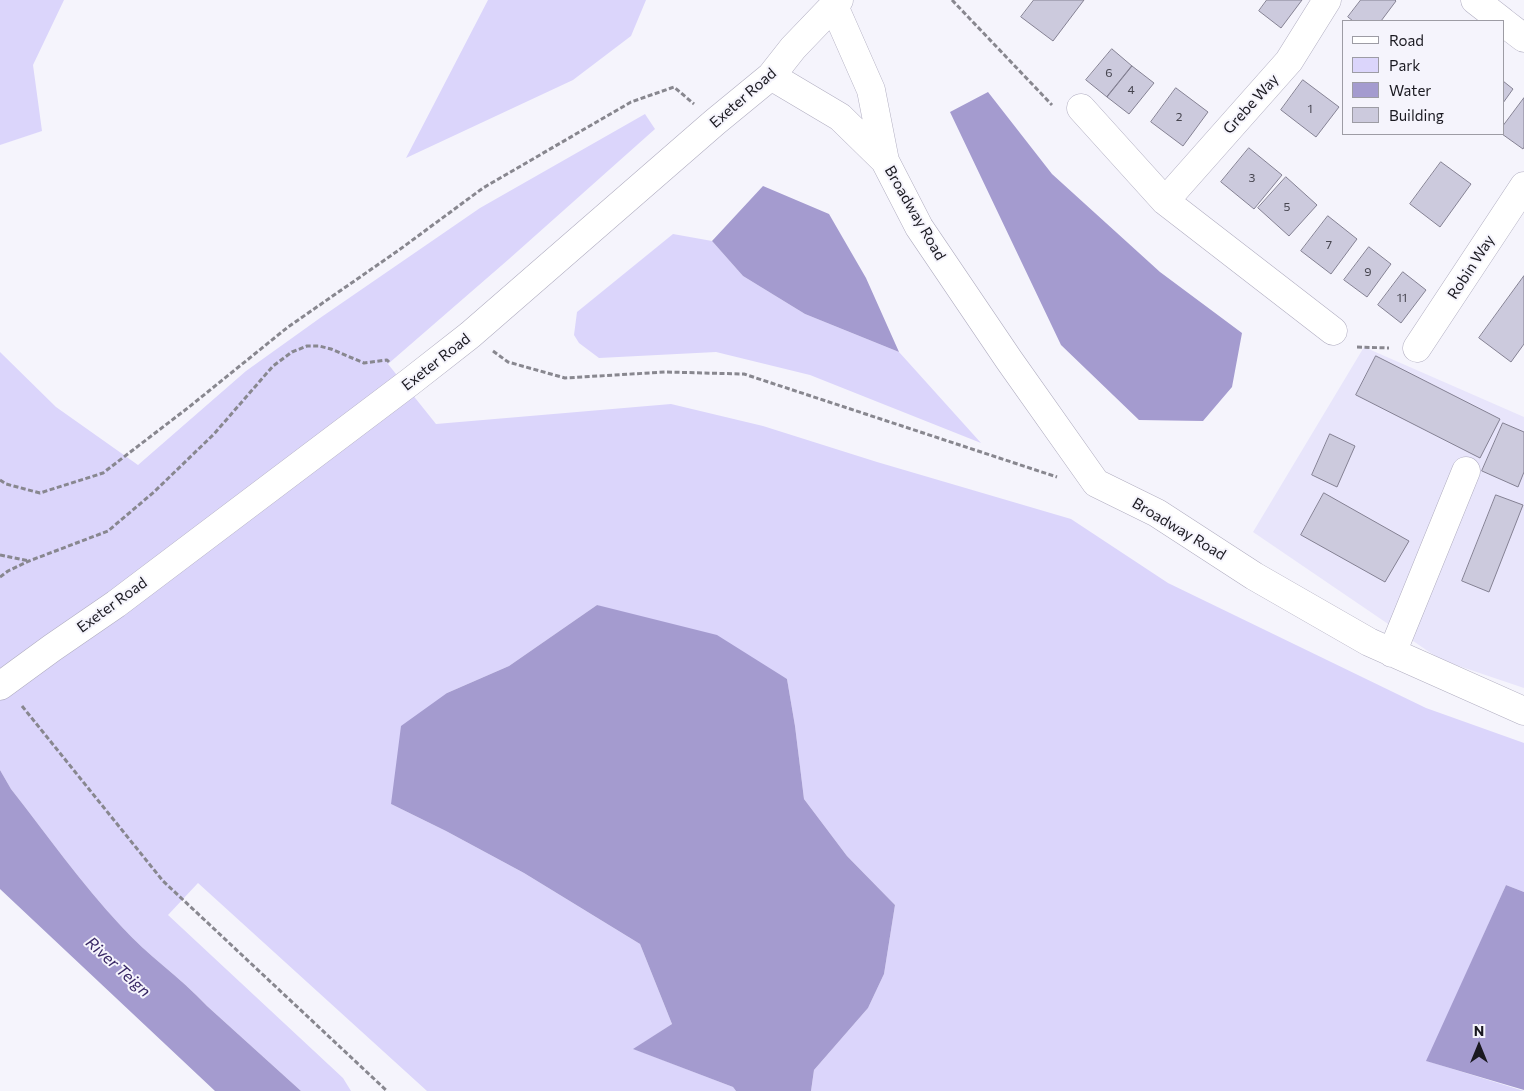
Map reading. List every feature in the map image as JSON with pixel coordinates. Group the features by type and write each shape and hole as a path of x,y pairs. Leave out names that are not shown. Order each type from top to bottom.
{"street":[{"name":"Grebe Way","path":"1165,200 1289,61 1327,0"},
{"path":"1474,0 1502,20"},
{"name":"Exeter Road","path":"2,685 116,604 470,335 715,122 771,76 793,48 837,3"},
{"name":"Broadway Road","path":"837,3 871,90 885,161 920,227 1009,360 1096,483 1157,513 1254,576 1369,642 1524,711"},
{"path":"1504,22 1524,38"},
{"name":"Broadway Road","path":"771,76 840,117 885,161"},
{"path":"1081,108 1165,200 1333,331"},
{"name":"Robin Way","path":"1417,348 1524,186"},
{"path":"1392,653 1466,471"}],"path":[{"path":"0,480 6,484 40,493 103,473 288,327 399,250 483,188 631,102 674,87 715,122"},
{"path":"470,335 508,362 565,378 665,372 744,374 1052,477 1096,483"},
{"path":"0,577 8,570 108,531 154,492 214,434 273,366 292,352 307,346 319,346 364,363 387,360 410,382"},
{"path":"0,555 30,561"},
{"path":"2,685 163,881 387,1091"}],"shaded area":[{"path":"1364,347 1524,417 1524,688 1441,660 1253,532"}],"green space":[{"path":"0,0 64,0 33,65 42,131 0,145"},
{"path":"488,0 646,0 631,36 573,80 406,158"},
{"path":"645,114 655,129 388,364 436,424 671,404 763,426 877,462 1071,519 1168,583 1426,708 1524,743 1524,892 1506,885 1427,1061 1524,1091 811,1091 814,1070 868,1008 884,974 895,905 847,856 804,799 787,679 597,605 509,666 447,693 391,804 524,873 640,944 672,1024 634,1049 733,1087 736,1091 427,1091 198,883 168,915 343,1078 351,1091 301,1091 131,937 106,910 11,789 0,770 0,352 56,407 138,465 246,371 320,318 480,208"},
{"path":"673,234 712,241 743,276 805,314 899,352 981,443 810,375 716,352 599,358 579,343 574,335 577,312"}],"water":[{"path":"988,92 1052,174 1160,272 1242,333 1232,387 1203,421 1139,420 1061,345 950,112"},
{"path":"763,186 829,214 866,278 899,352 805,314 743,276 712,241"},
{"path":"597,605 717,635 787,679 804,799 847,856 895,905 884,974 868,1008 814,1070 811,1091 736,1091 733,1087 633,1049 672,1024 640,944 524,873 391,804 401,726 447,693 509,666"},
{"name":"River Teign","path":"0,770 11,789 64,859 121,926 301,1091 215,1091 0,889"},
{"path":"1506,885 1524,892 1524,1090 1426,1061"}],"building":[{"path":"1034,0 1084,0 1053,41 1021,17"},
{"path":"1267,0 1302,0 1281,28 1259,11"},
{"path":"1361,0 1396,1 1382,20 1352,20 1348,17"},
{"path":"1112,49 1132,66 1107,97 1086,80"},
{"path":"1132,66 1154,83 1129,114 1107,97"},
{"path":"1303,80 1339,107 1316,137 1281,110"},
{"path":"1504,82 1513,89 1504,102"},
{"path":"1176,88 1208,112 1183,146 1151,122"},
{"path":"1524,98 1523,149 1503,135 1504,125"},
{"path":"1249,148 1282,175 1254,209 1221,182"},
{"path":"1441,162 1471,184 1440,227 1410,204"},
{"path":"1286,177 1317,205 1289,236 1258,208"},
{"path":"1328,216 1357,239 1331,274 1301,251"},
{"path":"1369,247 1391,264 1367,297 1344,280"},
{"path":"1403,272 1426,290 1401,323 1378,305"},
{"path":"1524,276 1524,344 1511,362 1479,338"},
{"path":"1376,356 1500,419 1480,458 1356,395"},
{"path":"1503,423 1524,432 1524,472 1518,487 1482,471"},
{"path":"1330,434 1355,446 1337,487 1312,475"},
{"path":"1324,493 1409,541 1385,582 1301,535"},
{"path":"1496,495 1523,505 1489,592 1462,581"}]}
